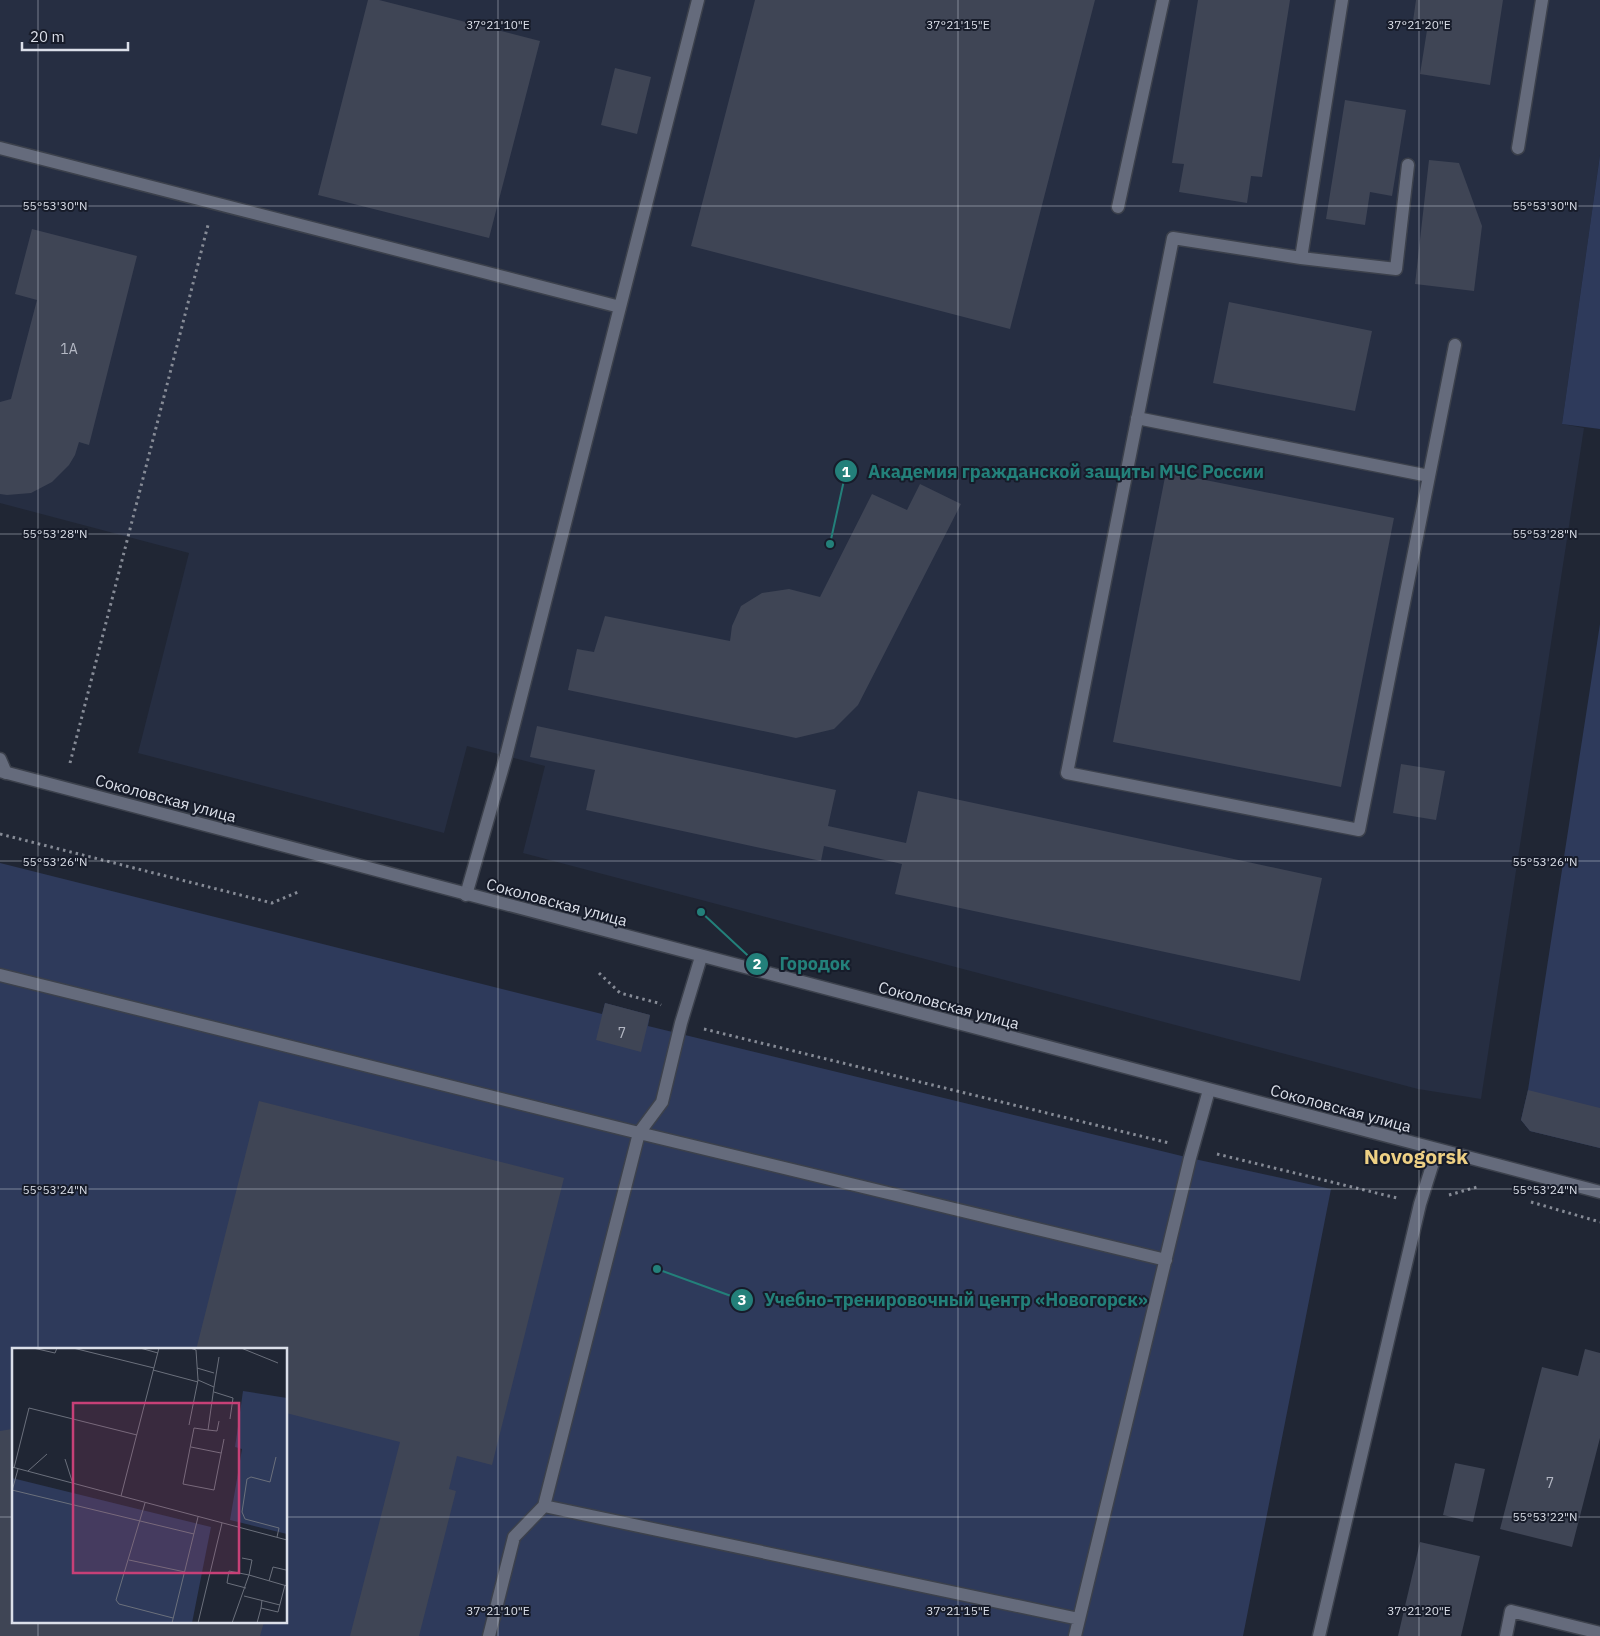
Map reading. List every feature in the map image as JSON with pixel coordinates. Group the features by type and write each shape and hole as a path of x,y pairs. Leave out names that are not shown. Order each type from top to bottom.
{"street":[{"path":"466,895 509,747 698,0"},
{"path":"1118,207 1163,0"},
{"path":"1301,258 1342,0"},
{"path":"1518,148 1542,0"},
{"path":"0,148 620,307"},
{"path":"1408,165 1396,269 1301,258 1173,238 1067,773 1358,830 1455,345"},
{"path":"1138,418 1429,476"},
{"path":"0,759 3,772"},
{"name":"Соколовская улица","path":"3,772 700,957 1600,1192"},
{"path":"489,1636 514,1537 544,1506 639,1132 662,1102 681,1023 700,957"},
{"path":"0,975 1166,1260"},
{"path":"1075,1636 1193,1148 1209,1090"},
{"path":"1319,1636 1420,1204 1437,1150"},
{"path":"544,1506 1079,1619"},
{"path":"1506,1636 1511,1612 1600,1633"}],"path":[{"path":"70,763 213,203"},
{"path":"0,834 272,903 298,892"},
{"path":"599,973 620,993 658,1003 681,1023 1420,1204 1477,1187"},
{"path":"1524,1200 1600,1222"}],"shaded area":[{"path":"0,0 1600,0 1600,155 1562,424 1584,428 1481,1099 1418,1089 523,853 545,766 467,746 444,833 138,753 189,553 0,503"},
{"path":"1600,155 1600,429 1562,424"},
{"path":"1600,624 1600,1148 1530,1131 1521,1120 1528,1090"},
{"path":"0,863 602,1014 605,1003 650,1015 648,1026 1190,1158 1331,1189 1243,1636 0,1636"}],"building":[{"path":"368,0 379,0 540,41 489,238 318,195"},
{"path":"755,0 1095,0 1010,329 691,246"},
{"path":"1198,0 1290,0 1262,177 1251,176 1247,203 1179,192 1184,164 1172,163"},
{"path":"1416,0 1503,0 1490,85 1420,74 1428,24 1413,21"},
{"path":"615,68 651,77 637,134 601,125"},
{"path":"1345,100 1406,110 1392,196 1370,192 1365,225 1326,219"},
{"path":"1429,160 1459,163 1482,226 1474,291 1415,284"},
{"path":"32,229 137,256 89,445 79,442 75,455 69,465 52,482 31,493 7,495 0,494 0,402 11,399 37,300 15,294"},
{"path":"1229,302 1372,331 1355,411 1213,383"},
{"path":"1166,472 1394,518 1341,787 1113,742"},
{"path":"920,484 961,504 858,705 834,729 796,738 568,690 577,649 594,652 605,616 730,641 732,626 741,606 762,593 789,589 820,597 872,494 907,510"},
{"path":"537,726 836,790 828,826 906,843 918,791 1322,878 1300,981 895,894 902,864 824,846 821,861 586,810 595,770 530,757"},
{"path":"1401,764 1445,771 1436,820 1393,813"},
{"path":"605,1003 650,1015 641,1052 596,1040"},
{"path":"1528,1090 1600,1108 1600,1148 1530,1131 1521,1120"},
{"path":"259,1101 564,1178 492,1465 457,1456 449,1489 456,1491 419,1636 350,1636 400,1442 288,1414 288,1348 197,1348"},
{"path":"1585,1349 1600,1353 1600,1438 1572,1547 1500,1529 1542,1367 1578,1376"},
{"path":"12,1429 12,1624 263,1624 260,1636 0,1636 0,1431"},
{"path":"1455,1463 1485,1469 1473,1522 1443,1515"},
{"path":"1420,1542 1480,1556 1461,1636 1398,1636"}],"place":[{"name":"Академия гражданской защиты МЧС России","path":"830,544"},
{"name":"Городок","path":"701,912"},
{"name":"Учебно-тренировочный центр «Новогорск»","path":"657,1269"}],"district":[{"name":"Novogorsk","path":"1416,1157"}]}
